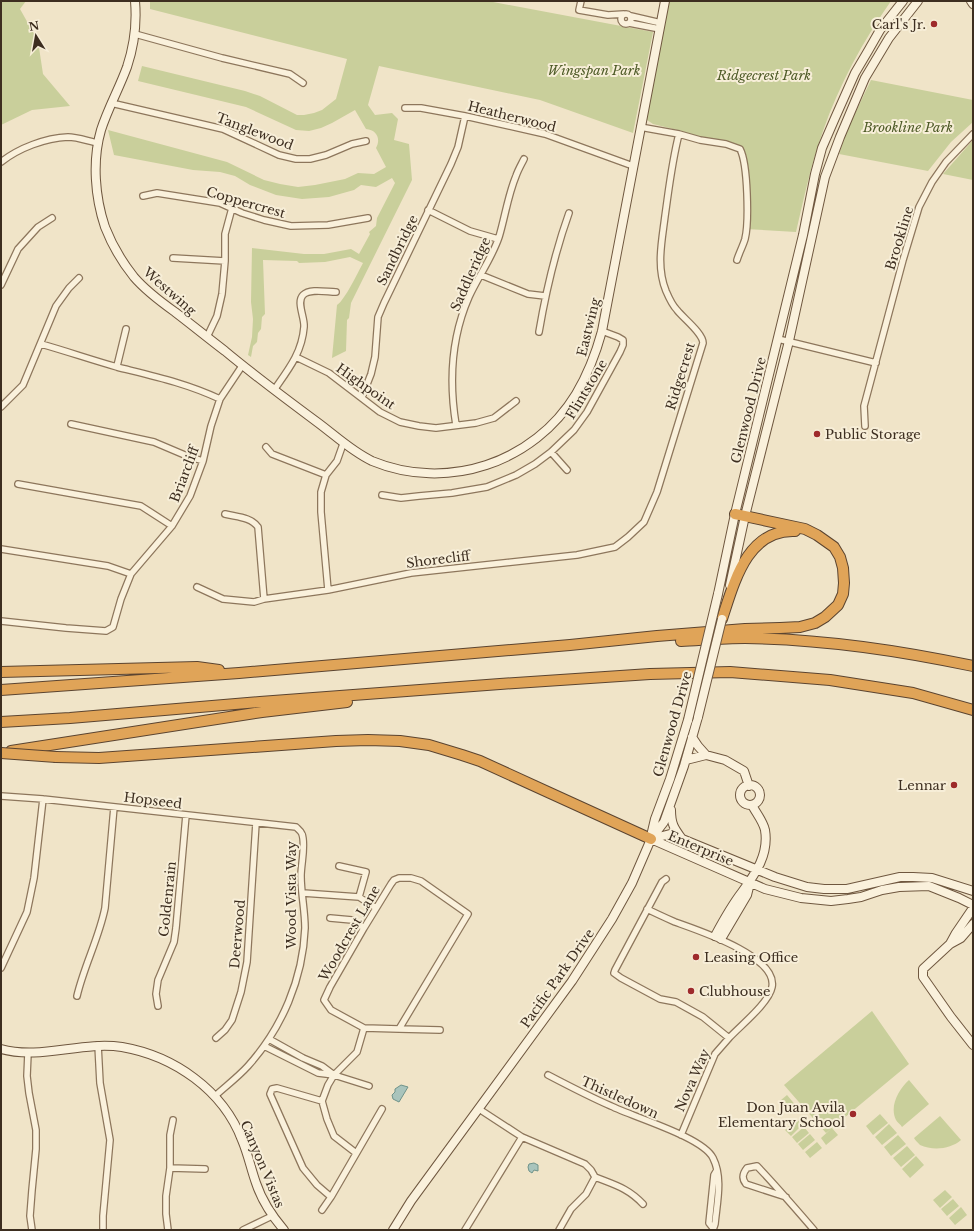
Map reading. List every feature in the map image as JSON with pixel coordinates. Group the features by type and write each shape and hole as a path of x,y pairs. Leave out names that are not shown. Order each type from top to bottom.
{"highway":[{"path":"1,690 238,673 745,629 800,627 815,623 825,617 838,605 843,594 843,568 840,557 834,547 817,535 805,529 740,515"},
{"path":"722,619 729,593 755,546 765,538 775,533 785,531 817,535"},
{"path":"570,645 744,638 793,640 841,643 891,650 973,666"},
{"path":"1,672 197,667 238,673"},
{"path":"1,722 70,718 500,684 650,674 730,672 830,680 870,685 913,693 973,710"},
{"path":"1,753 262,712 500,684"},
{"path":"1,753 99,758 344,740 400,741 429,745 480,761 651,839"}],"main road":[{"name":"Westwing","path":"135,1 136,19 131,53 111,102 100,132 98,143 96,181 98,203 106,228 118,254 136,279 160,301 343,444"},
{"name":"Eastwing","path":"343,444 358,454 385,466 419,473 446,474 471,470 499,460 520,449 536,438 563,412 576,394 590,367 602,331 665,1"},
{"name":"Glenwood Drive","path":"729,593 737,555 740,515 778,339 822,148 858,68 880,30 903,1"},
{"name":"Glenwood Drive","path":"651,839 654,819 670,779 688,720 718,594 788,341 830,160 865,78 889,38 918,1"},
{"name":"Glenwood Drive","path":"698,717 722,619"},
{"name":"Pacific Park Drive","path":"393,1230 411,1201 480,1109 524,1045 572,981 612,919 632,883 651,839 664,822 671,806 698,717"},
{"path":"692,737 706,755"},
{"path":"686,760 706,755 725,760 740,769 740,773 747,786 756,788 760,795 759,800 752,805 744,804 741,799 740,794 747,786"},
{"path":"718,938 748,895 750,882 764,855 766,841 764,828 752,805"},
{"path":"671,806 671,820 682,839"},
{"name":"Enterprise","path":"651,839 670,834 757,870 807,887 847,889 900,877 913,877 932,878 973,891"},
{"name":"Enterprise","path":"651,839 765,889 801,898 831,901 861,897 882,890 899,887 929,886 959,898 973,907"},
{"path":"950,944 973,907"},
{"path":"973,924 961,938 950,944 923,969 923,978 973,1045"},
{"name":"Canyon Vistas","path":"1,1049 46,1052 77,1047 113,1046 131,1049 164,1059 199,1081 214,1096 234,1124 241,1138 256,1184 272,1216 284,1230"}],"street":[{"path":"581,1 579,10 611,15 629,14 660,26"},
{"path":"622,21 622,16 624,14"},
{"path":"611,15 626,24 660,26"},
{"path":"629,23 631,16"},
{"path":"134,34 222,58 290,74 303,83"},
{"name":"Tanglewood","path":"111,102 223,129 279,155 296,159 310,159 326,155 352,144 366,141"},
{"name":"Heatherwood","path":"405,108 421,108 465,116 545,134 633,166"},
{"name":"Sandbridge","path":"362,398 374,363 378,317 458,147 465,116"},
{"path":"640,128 679,134 740,149 746,180 748,214 744,240 737,260"},
{"name":"Ridgecrest","path":"657,492 703,343 702,337 681,316 672,304 666,291 660,270 670,172 679,134"},
{"name":"Brookline","path":"865,426 864,406 904,255 919,207 932,182 946,162 973,134"},
{"path":"1,162 22,149 48,139 68,137 98,143"},
{"name":"Saddleridge","path":"456,426 451,382 456,339 469,297 498,239 516,177 524,159"},
{"name":"Coppercrest","path":"142,196 157,193 220,203 264,220 291,226 328,225 368,218"},
{"path":"207,337 218,316 222,294 225,260 225,234 232,208"},
{"path":"428,210 470,231 498,239"},
{"path":"539,332 545,296 560,238 569,213"},
{"path":"1,285 18,249 38,227 52,218"},
{"path":"172,258 225,260"},
{"path":"481,275 528,294 545,296"},
{"path":"1,407 23,385 56,306 69,288 79,278"},
{"path":"274,390 296,357 304,334 304,322 300,304 302,296 311,291 336,292"},
{"path":"117,366 126,329"},
{"name":"Flintstone","path":"382,495 407,498 487,487 516,475 535,464 551,452 574,430 587,412 620,352 624,344 623,340 602,331"},
{"path":"778,339 876,362"},
{"path":"41,344 198,388 220,399"},
{"name":"Highpoint","path":"296,357 329,373 380,412 400,422 419,426 436,428 476,423 494,418 516,401"},
{"name":"Briarcliff","path":"1,621 106,631 113,627 121,599 131,574 172,526 190,496 203,461 211,426 220,399 242,366"},
{"path":"70,424 154,442 203,461"},
{"path":"328,590 321,512 321,492 326,475 337,461 343,444"},
{"path":"266,447 272,454 326,475"},
{"path":"551,452 567,470"},
{"path":"18,484 141,506 172,526"},
{"name":"Shorecliff","path":"197,587 223,599 254,602 264,599 328,590 412,573 577,555 615,547 628,537 644,522 657,492"},
{"path":"225,514 249,519 258,527 264,599"},
{"path":"1,549 108,566 131,574"},
{"name":"Hopseed","path":"1,796 43,799 256,823 296,828 301,832"},
{"path":"1,968 27,912 34,878 43,799"},
{"path":"77,996 80,980 102,921 114,807"},
{"name":"Goldenrain","path":"158,1006 156,994 158,980 174,942 186,815"},
{"name":"Deerwood","path":"216,1038 225,1030 232,1020 241,992 247,962 256,823"},
{"name":"Wood Vista Way","path":"214,1096 248,1067 269,1039 291,998 302,954 304,928 301,860 304,842 301,832"},
{"path":"339,866 366,872 359,897"},
{"name":"Woodcrest Lane","path":"399,1029 468,914 421,881 411,878 399,878 394,880 364,928 324,1000 331,1010 364,1028 399,1029 440,1030"},
{"path":"666,879 662,882 647,909 614,973 660,999 676,1002 703,1016 729,1038"},
{"path":"303,893 359,897 376,908"},
{"name":"Nova Way","path":"647,909 673,921 718,938 743,950 759,962 770,973 772,980 772,987 764,1002 715,1054 682,1135"},
{"path":"330,918 352,920 364,928"},
{"path":"356,1153 334,1136 322,1101 328,1085 334,1075 356,1052 364,1028"},
{"path":"269,1039 322,1066 334,1075"},
{"path":"98,1046 100,1083 110,1140 103,1230"},
{"path":"264,1046 318,1073 334,1075 369,1086"},
{"path":"28,1052 27,1076 36,1130 36,1149 30,1216 32,1230"},
{"name":"Thistledown","path":"548,1075 567,1086 612,1107 682,1135 702,1146 711,1154 719,1175 715,1224 713,1229"},
{"path":"322,1101 277,1088 272,1090 270,1094 303,1168 317,1185 331,1197"},
{"path":"322,1210 382,1109"},
{"path":"480,1109 522,1137 585,1164 595,1177 626,1189 634,1194 643,1204"},
{"path":"168,1230 166,1196 170,1168 170,1135 173,1120"},
{"path":"465,1230 522,1137"},
{"path":"786,1197 746,1184 743,1181 743,1173 747,1168 757,1166 786,1197 814,1230"},
{"path":"170,1168 205,1169"},
{"path":"558,1230 571,1209 586,1194 595,1177"},
{"path":"243,1230 272,1216"}],"green space":[{"path":"1,1 26,1 20,9 38,41 43,74 70,106 32,110 1,125"},
{"name":"Wingspan Park","path":"150,1 488,1 653,32 633,133 540,100 379,66 368,105 375,115 392,113 398,119 394,140 409,144 412,180 351,303 349,318 347,320 346,351 332,358 337,305 347,292 363,263 350,257 325,262 299,263 297,261 263,260 265,314 262,317 261,329 258,333 257,342 253,346 251,357 248,355 252,337 253,319 251,302 252,248 304,254 324,254 351,249 359,254 370,234 369,232 376,226 377,218 395,183 392,178 376,187 361,185 354,190 329,197 302,199 276,195 250,185 235,176 220,172 193,170 114,155 108,130 227,162 264,180 298,187 345,179 358,173 374,174 386,167 376,148 378,141 377,136 373,131 366,129 355,110 321,128 309,131 296,130 246,107 138,81 142,66 245,91 260,96 297,115 304,115 322,110 336,99 347,59 150,9"},
{"name":"Ridgecrest Park","path":"666,1 891,1 852,64 829,114 811,168 796,232 745,229 746,203 741,151 738,146 732,143 723,143 653,124 644,118"},
{"name":"Brookline Park","path":"871,80 973,100 973,122 951,142 928,171 839,154 847,130"},
{"name":"Brookline Park","path":"973,140 973,180 943,174"},
{"path":"872,1011 909,1064 826,1133 784,1085"},
{"path":"909,1080 929,1104 902,1127 894,1115 894,1104 902,1088"},
{"path":"787,1095 797,1107 791,1112 781,1100"},
{"path":"880,1114 888,1123 873,1135 866,1126"},
{"path":"940,1116 961,1140 957,1143 942,1148 930,1148 920,1145 914,1138"},
{"path":"797,1119 802,1125 791,1136 785,1130"},
{"path":"889,1124 897,1133 882,1145 875,1137"},
{"path":"804,1127 809,1133 797,1143 792,1137"},
{"path":"832,1128 838,1135 826,1145 821,1138"},
{"path":"810,1134 815,1140 803,1150 798,1144"},
{"path":"898,1135 906,1144 891,1156 884,1147"},
{"path":"817,1142 822,1148 810,1158 805,1152"},
{"path":"907,1146 915,1155 901,1167 893,1158"},
{"path":"916,1156 924,1165 910,1178 902,1169"},
{"path":"945,1190 952,1197 940,1208 933,1200"},
{"path":"953,1199 959,1206 947,1216 941,1209"},
{"path":"961,1207 967,1215 955,1225 949,1218"}],"water":[{"path":"401,1085 408,1087 399,1102 393,1099 392,1095 395,1092 395,1089"},
{"path":"534,1163 538,1165 538,1171 534,1170 532,1173 529,1171 528,1167 529,1164"}],"place":[{"name":"Carl's Jr.","path":"934,24"},
{"name":"Public Storage","path":"817,434"},
{"name":"Lennar","path":"954,785"},
{"name":"Leasing Office","path":"696,957"},
{"name":"Clubhouse","path":"691,991"},
{"name":"Don Juan Avila Elementary School","path":"853,1114"}]}
